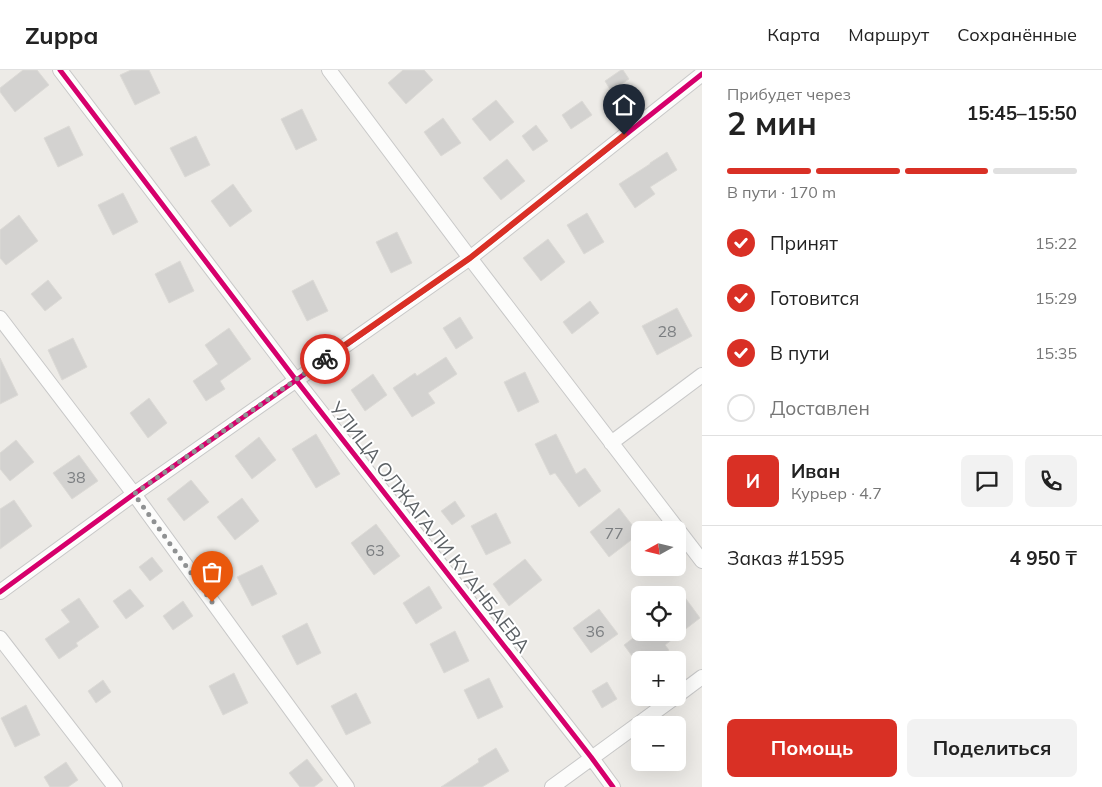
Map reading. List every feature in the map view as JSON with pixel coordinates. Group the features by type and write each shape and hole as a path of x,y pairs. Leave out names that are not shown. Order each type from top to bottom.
{"street":[{"name":"УЛИЦА ОЛЖАГАЛИ КУАНБАЕВА","path":"60,70 296,380 591,757 612,787"},
{"path":"329,70 702,561"},
{"path":"0,592 134,494 470,258 702,74"},
{"path":"0,318 134,494 347,787"},
{"path":"611,443 702,375"},
{"path":"0,638 114,787"},
{"path":"686,689 702,677"},
{"path":"552,787 663,706"}],"building":[{"path":"23,70 37,70 49,85 15,112 0,92 0,88"},
{"path":"131,70 149,70 160,93 135,105 120,75"},
{"path":"403,70 424,70 433,80 406,104 388,83"},
{"path":"621,70 629,79 611,91 605,81"},
{"path":"496,100 514,122 490,141 472,119"},
{"path":"582,101 592,115 571,129 562,115"},
{"path":"302,109 317,140 296,150 281,119"},
{"path":"443,118 461,143 441,156 424,132"},
{"path":"536,125 548,141 533,151 522,136"},
{"path":"69,126 83,155 58,167 44,138"},
{"path":"196,136 210,165 185,177 170,148"},
{"path":"667,152 677,170 650,187 655,194 635,208 619,184"},
{"path":"507,159 525,181 501,200 483,178"},
{"path":"233,184 252,211 230,227 211,201"},
{"path":"123,193 138,222 113,235 98,205"},
{"path":"587,213 604,242 584,254 567,225"},
{"path":"19,215 38,241 6,265 0,258 0,230"},
{"path":"397,232 412,263 391,273 376,242"},
{"path":"548,239 565,262 541,281 523,258"},
{"path":"180,261 194,291 169,303 155,274"},
{"path":"48,280 62,298 45,311 31,294"},
{"path":"313,280 328,311 307,321 292,291"},
{"path":"590,301 599,313 572,334 563,322"},
{"path":"677,308 692,336 657,355 642,326"},
{"path":"460,317 473,338 456,349 443,328"},
{"path":"229,328 251,359 220,381 225,389 206,401 193,381 218,364 205,345"},
{"path":"73,338 87,367 62,380 48,350"},
{"path":"446,357 457,374 428,393 435,403 412,417 393,388 415,373 417,376"},
{"path":"0,358 18,395 0,404"},
{"path":"525,372 539,402 518,412 504,382"},
{"path":"373,374 387,395 365,411 351,390"},
{"path":"149,398 167,423 148,438 130,413"},
{"path":"316,434 340,474 316,488 292,449"},
{"path":"556,434 576,474 585,468 601,491 579,507 555,473 550,475 535,444"},
{"path":"259,437 276,460 252,479 235,456"},
{"path":"16,440 34,462 10,481 0,469 0,453"},
{"path":"79,455 98,481 72,499 53,473"},
{"path":"191,480 209,502 184,521 167,499"},
{"path":"242,498 259,521 235,540 217,517"},
{"path":"14,500 32,526 0,549 0,509"},
{"path":"455,501 465,516 452,525 441,511"},
{"path":"619,508 631,524 631,540 609,557 590,532"},
{"path":"496,513 511,543 486,555 471,526"},
{"path":"376,524 400,556 374,575 351,543"},
{"path":"152,557 163,571 150,581 139,567"},
{"path":"525,559 542,580 509,606 493,584"},
{"path":"262,565 277,594 252,606 237,577"},
{"path":"429,586 442,608 416,624 403,603"},
{"path":"130,589 144,606 126,619 113,601"},
{"path":"79,598 99,627 76,643 78,646 59,659 45,639 70,622 61,610"},
{"path":"686,599 700,618 686,629"},
{"path":"183,601 193,616 173,630 163,616"},
{"path":"599,609 618,634 591,653 573,628"},
{"path":"307,623 321,653 297,665 282,636"},
{"path":"455,631 469,661 444,673 430,644"},
{"path":"631,640 670,641 665,645 669,650 668,651 631,651 631,655 624,645"},
{"path":"234,673 248,703 223,715 209,686"},
{"path":"489,678 503,707 478,719 464,690"},
{"path":"103,680 111,692 96,703 88,691"},
{"path":"607,682 617,699 602,708 592,691"},
{"path":"356,693 371,723 346,735 331,706"},
{"path":"26,705 40,735 15,747 1,718"},
{"path":"496,748 509,771 482,787 441,787 479,762 478,759"},
{"path":"307,759 323,780 314,787 300,787 289,773"},
{"path":"66,762 78,780 68,787 50,787 44,777"}],"cycle path":[{"path":"60,70 296,380 613,787"},
{"path":"0,592 134,494 470,258 702,74"}],"way so far":[{"path":"212,602 134,494 325,359"}],"route":[{"path":"325,359 470,258 624,135"}]}
